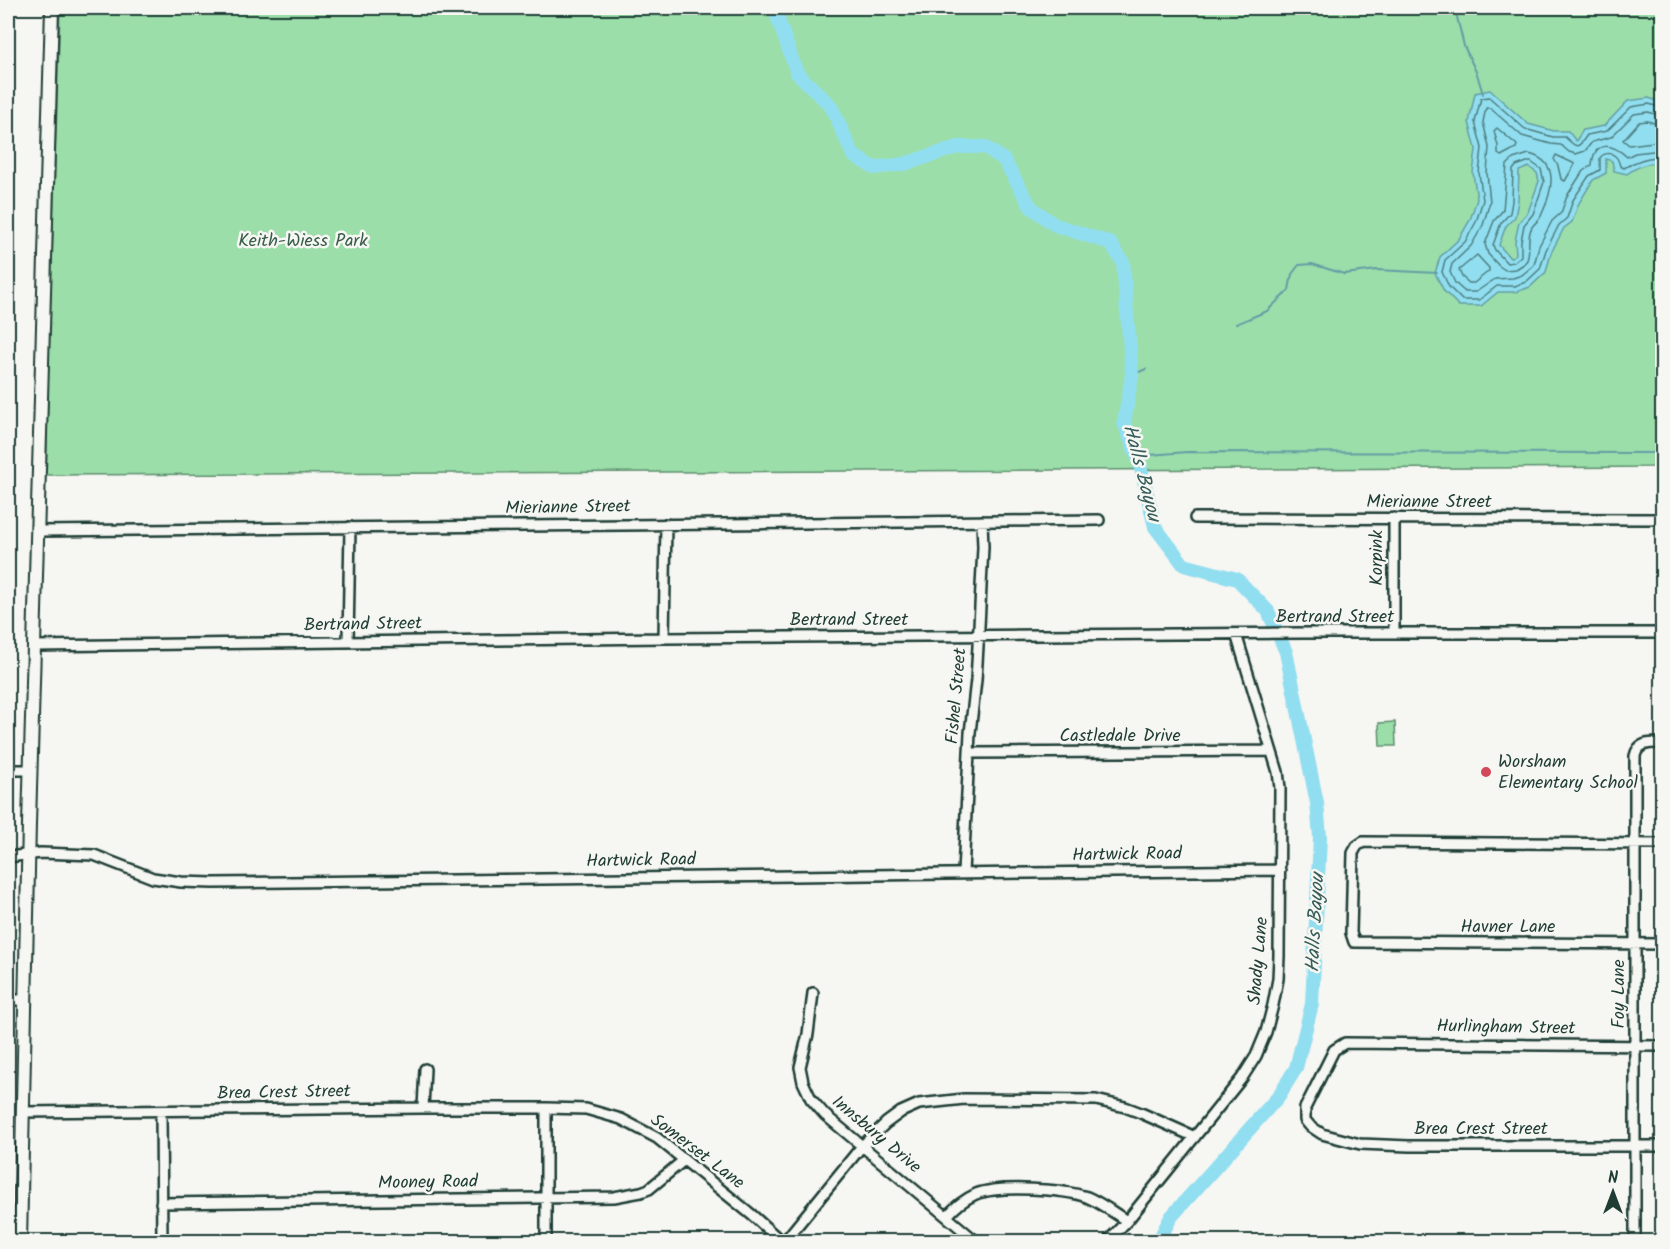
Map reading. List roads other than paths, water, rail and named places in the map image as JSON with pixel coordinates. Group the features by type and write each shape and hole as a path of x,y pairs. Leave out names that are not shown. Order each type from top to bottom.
{"main road":[{"path":"20,1242 52,8"}],"street":[{"name":"Mierianne Street","path":"1195,518 1662,519"},
{"name":"Korpink","path":"1394,519 1394,633"},
{"name":"Mierianne Street","path":"39,531 1099,520"},
{"name":"Fishel Street","path":"963,873 969,753 979,636 982,521"},
{"path":"664,638 666,524"},
{"path":"348,642 350,527"},
{"name":"Bertrand Street","path":"35,646 1240,633 1662,633"},
{"name":"Shady Lane","path":"1107,1242 1127,1221 1242,1078 1256,1056 1274,1005 1279,956 1280,788 1278,772 1240,633"},
{"name":"Foy Lane","path":"1635,1242 1635,756 1638,748 1645,743 1662,743"},
{"name":"Castledale Drive","path":"969,753 1271,751"},
{"path":"8,770 31,770"},
{"name":"Havner Lane","path":"1635,844 1370,842 1360,844 1353,853 1351,933 1354,942 1662,945"},
{"path":"1635,844 1662,844"},
{"name":"Hartwick Road","path":"8,857 41,853 94,855 153,878 181,882 1280,870"},
{"name":"Innsbury Drive","path":"813,993 801,1067 803,1082 811,1100 825,1115 977,1242"},
{"path":"8,1000 25,1000"},
{"name":"Hurlingham Street","path":"1305,1120 1304,1114 1308,1102 1334,1050 1342,1044 1662,1046"},
{"path":"423,1108 425,1069"},
{"path":"783,1242 862,1146 886,1123 910,1108 928,1102 964,1099 1076,1099 1106,1102 1141,1113 1195,1137"},
{"path":"546,1108 546,1242"},
{"name":"Brea Crest Street","path":"23,1112 546,1108"},
{"name":"Somerset Lane","path":"546,1108 586,1109 640,1127 657,1138 783,1242"},
{"path":"160,1111 162,1242"},
{"name":"Brea Crest Street","path":"1305,1120 1322,1134 1360,1144 1662,1146"},
{"name":"Mooney Road","path":"161,1203 614,1197 641,1192 656,1184 684,1160"},
{"path":"947,1216 960,1204 977,1194 995,1190 1036,1190 1067,1192 1088,1198 1127,1221"}],"water":[{"path":"1490,90 1528,124 1554,131 1568,131 1576,141 1583,130 1604,126 1628,101 1649,98 1662,103 1662,165 1648,164 1627,174 1614,171 1612,161 1606,159 1606,173 1593,180 1579,203 1572,222 1564,228 1551,253 1546,272 1530,287 1516,292 1498,292 1481,306 1459,306 1444,291 1435,273 1440,257 1459,239 1470,220 1477,199 1473,173 1476,149 1469,122 1475,93","holes":["1529,167 1537,173 1539,181 1528,212 1519,222 1515,241 1516,254 1510,258 1499,245 1506,226 1515,217 1519,171"]}],"waterway":[{"name":"Halls Bayou","path":"774,8 797,73 831,106 853,155 874,168 904,164 958,147 985,147 1004,160 1031,207 1055,225 1110,243 1123,262 1132,375 1124,423 1140,464 1155,527 1184,565 1237,579 1268,611 1286,652 1317,803 1320,837 1312,1004 1296,1068 1278,1097 1171,1217 1158,1242"},
{"path":"1451,8 1456,13 1464,46 1483,94"},
{"path":"1236,324 1267,311 1289,290 1292,274 1299,265 1312,264 1344,274 1377,270 1437,273"},
{"path":"1132,375 1146,369"},
{"path":"1137,456 1187,452 1662,453"}],"place":[{"name":"Worsham Elementary School","path":"1486,772"}],"park label":[{"name":"Keith-Wiess Park","path":"303,241"}]}
